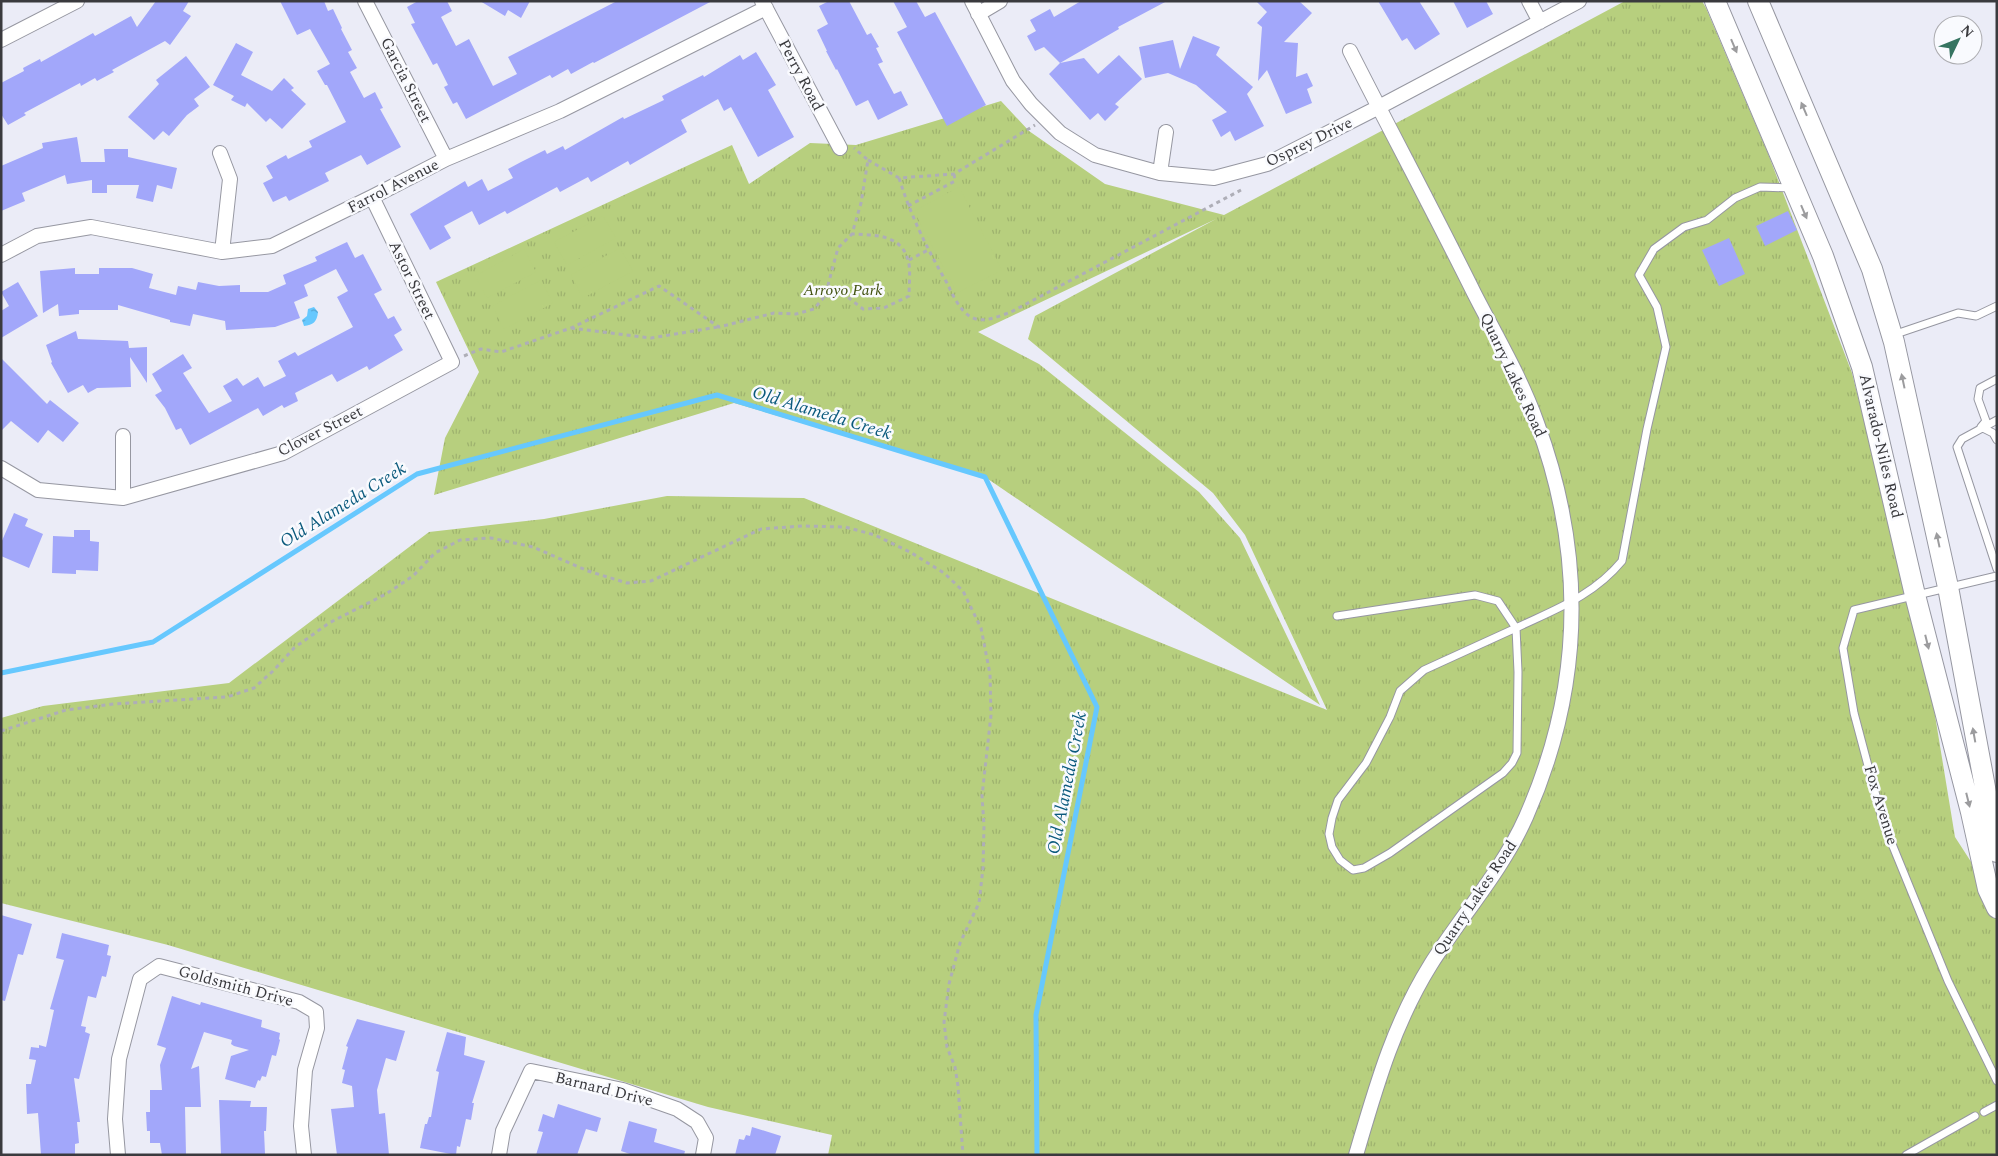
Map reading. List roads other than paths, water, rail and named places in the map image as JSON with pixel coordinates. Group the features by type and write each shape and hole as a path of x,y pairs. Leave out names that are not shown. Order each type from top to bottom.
{"main road":[{"name":"Alvarado-Niles Road","path":"1715,1 1823,256 1862,367 1915,595 1971,812 1988,888 1997,908"},
{"path":"1758,1 1872,270 1892,335 1948,588 1997,852"}],"street":[{"path":"1,40 77,1"},
{"name":"Garcia Street","path":"365,1 446,159"},
{"path":"975,7 1000,1"},
{"path":"1530,1 1540,22"},
{"name":"Osprey Drive","path":"975,7 1013,81 1030,104 1060,133 1095,155 1160,173 1214,178 1267,164 1579,1"},
{"name":"Farrol Avenue","path":"1,255 37,236 91,227 222,252 272,246 446,159 560,112 764,4"},
{"name":"Perry Road","path":"764,4 847,148"},
{"name":"Quarry Lakes Road","path":"1350,51 1432,209 1536,421 1551,465 1563,512 1570,556 1572,603 1567,682 1550,756 1538,788 1508,851 1490,881 1430,965 1411,998 1382,1067 1356,1155"},
{"path":"1160,173 1166,132"},
{"path":"220,153 230,179 222,252"},
{"name":"Astor Street","path":"372,197 452,362"},
{"name":"Clover Street","path":"1,468 38,490 123,498 283,453 452,362"},
{"path":"123,436 123,498"},
{"name":"Goldsmith Drive","path":"118,1155 115,1119 119,1059 140,980 159,966 299,1002 316,1012 317,1028 305,1070 301,1126 304,1155"},
{"name":"Barnard Drive","path":"500,1155 503,1131 531,1071 623,1090 677,1109 697,1122 706,1138 703,1155"}],"lane":[{"path":"1337,616 1475,595 1498,601 1516,628 1518,672 1517,753 1512,764 1496,778 1390,853 1364,868 1353,870 1340,860 1332,847 1329,834 1332,818 1338,800 1366,763 1386,725 1400,691 1424,670 1516,628 1572,603 1608,578 1622,562 1647,429 1666,347 1657,307 1639,275 1654,249 1684,227 1707,220 1734,198 1760,188 1794,188"},
{"path":"1892,335 1958,313 1976,316 1997,306"},
{"path":"1981,427 1986,421 1978,399 1980,388 1997,379"},
{"path":"1997,420 1962,439 1956,447 1997,569"},
{"path":"1981,427 1993,433 1997,440"},
{"name":"Fox Avenue","path":"1997,576 1854,610 1843,648 1854,713 1883,822 1948,981 1997,1081"},
{"path":"1984,1112 1997,1105"},
{"path":"1906,1155 1975,1116"}],"water":[{"path":"314,307 318,312 316,321 304,326 302,320 307,316 308,309"}],"waterway":[{"name":"Old Alameda Creek","path":"1,673 153,642 417,474 717,395 985,477 1097,707 1036,1015 1037,1155"}],"park label":[{"name":"Arroyo Park","path":"843,290"}]}
